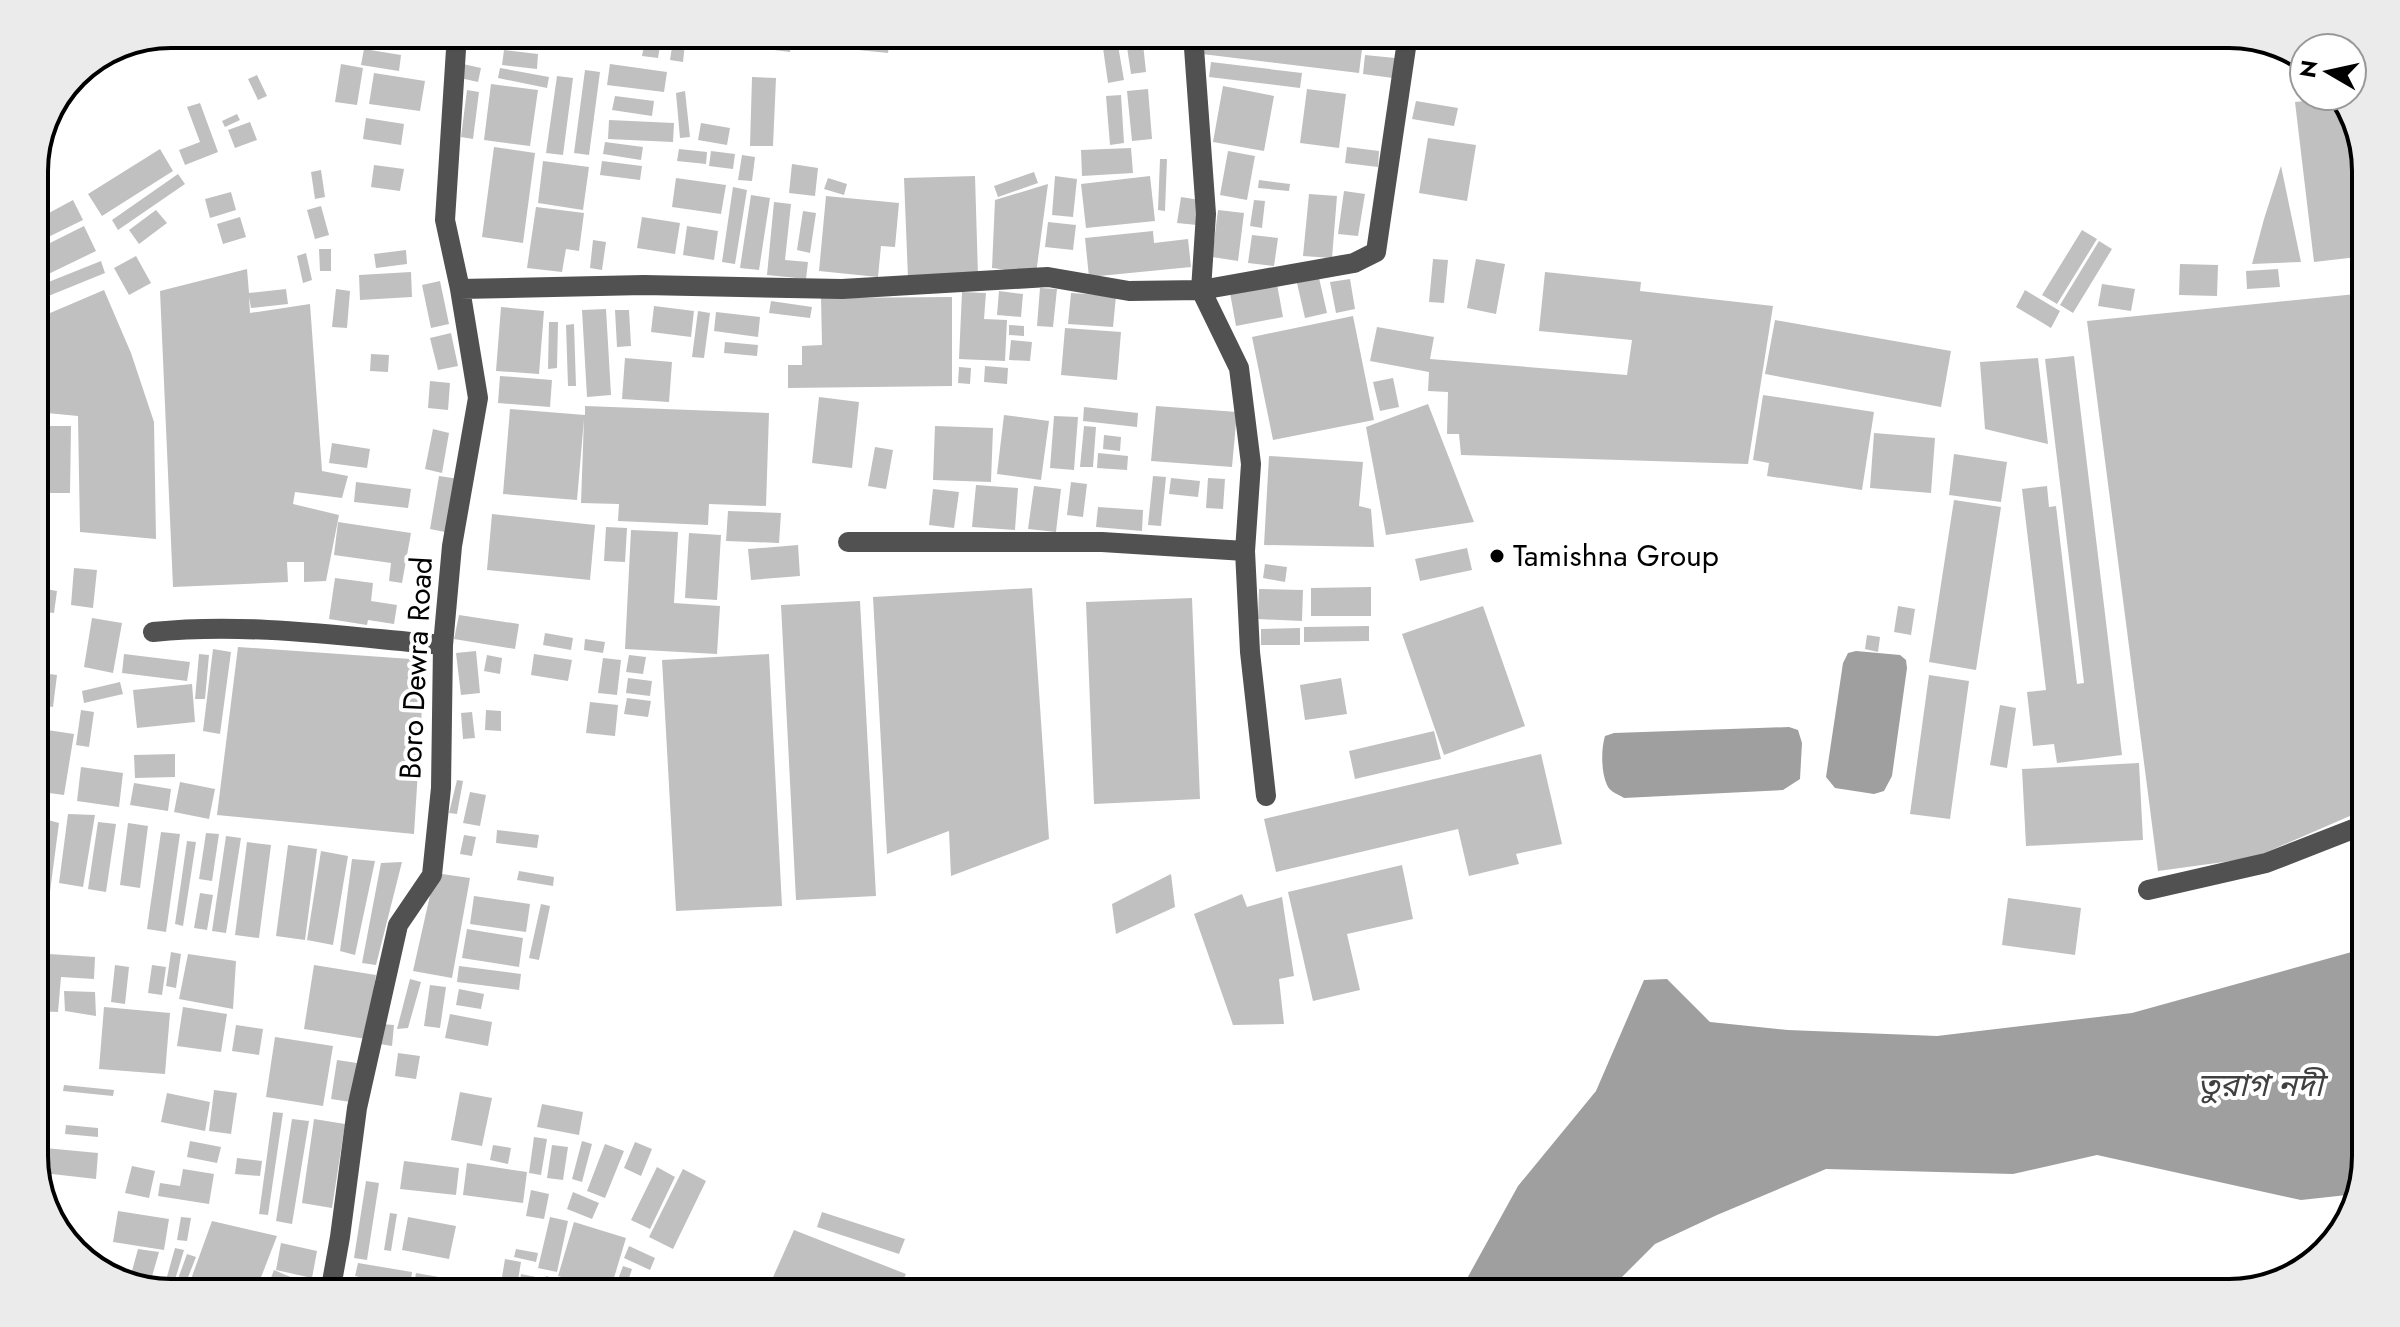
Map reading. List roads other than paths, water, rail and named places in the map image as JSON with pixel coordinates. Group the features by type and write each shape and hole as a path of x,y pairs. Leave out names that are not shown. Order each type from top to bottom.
{"street":[{"name":"Boro Dewra Road","path":"332,1279 357,1108 398,925 432,875 441,788 443,645 452,546 478,398 445,220 456,48"},
{"path":"1194,48 1206,214 1201,290 1239,368 1251,464 1245,551 1250,652 1266,796"},
{"path":"460,289 644,285 842,289 1048,277 1129,291 1201,290 1354,263 1376,252 1406,48"},
{"path":"848,542 1102,542 1245,551"},
{"path":"153,632 190,628 274,631 443,645"},
{"path":"2148,890 2266,863 2352,829"}],"water":[{"path":"1848,653 1900,655 1906,660 1892,776 1884,791 1874,794 1835,788 1826,777 1843,663"},
{"path":"1789,727 1798,730 1802,743 1800,779 1783,790 1624,798 1610,789 1605,780 1602,760 1604,741 1605,736 1614,733"},
{"name":"তুরাগ নদী","path":"2352,952 2352,1156 2346,1195 2301,1200 2097,1155 2013,1174 1826,1169 1655,1244 1620,1279 1467,1279 1518,1186 1596,1091 1644,980 1667,979 1710,1022 1788,1030 1937,1036 2132,1013"}],"place":[{"name":"Tamishna Group","path":"1497,556"}]}
